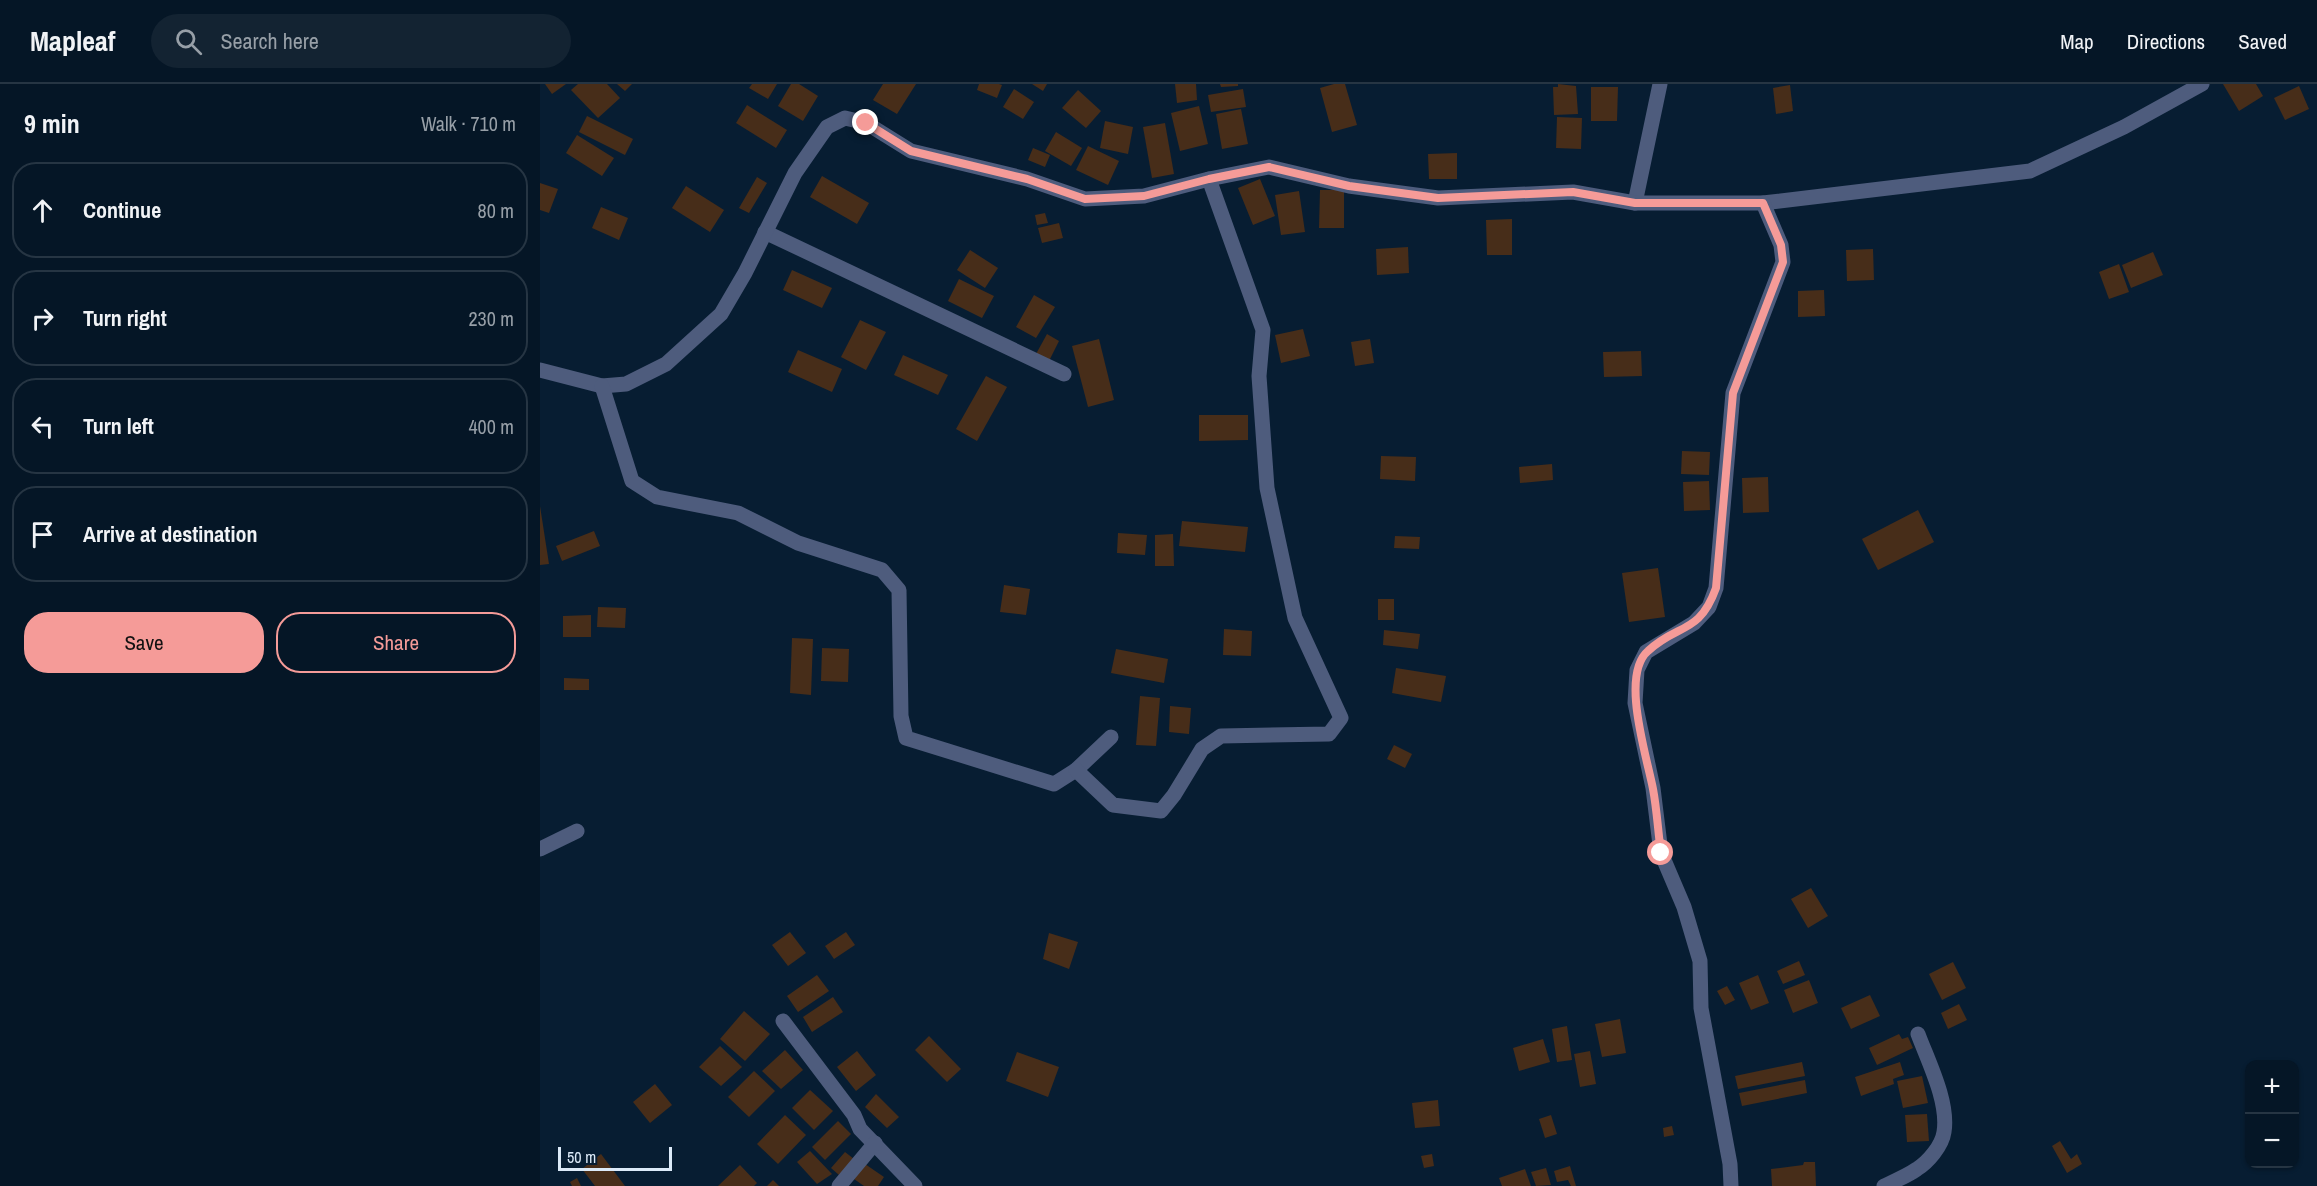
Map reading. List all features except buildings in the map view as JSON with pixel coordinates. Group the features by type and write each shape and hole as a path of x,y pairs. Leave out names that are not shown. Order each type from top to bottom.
{"street":[{"path":"1635,203 1660,84"},
{"path":"540,370 602,386 626,384 666,364 721,314 795,173 827,127 845,118 866,123 911,151 1027,179 1085,199 1144,196 1209,179 1269,167 1349,186 1438,198 1573,192 1635,203 1763,203 2030,171 2124,127 2202,84"},
{"path":"1076,770 1113,805 1161,811 1174,795 1202,749 1221,736 1329,734 1341,718 1295,618 1267,488 1259,376 1263,330 1209,179"},
{"path":"1731,1186 1730,1164 1701,1008 1700,961 1684,907 1661,853 1653,788 1635,703 1637,670 1646,652 1694,623 1709,607 1716,588 1733,393 1783,262 1781,245 1763,203"},
{"path":"765,232 1064,374"},
{"path":"602,386 632,481 657,497 738,513 798,543 882,570 899,590 901,716 906,738 1054,784 1076,770 1111,737"},
{"path":"540,849 577,831"},
{"path":"783,1021 854,1114 860,1129 915,1186"},
{"path":"1884,1186 1918,1169 1936,1151 1944,1133 1943,1113 1937,1085 1918,1034"},
{"path":"839,1186 875,1143"}],"route":[{"path":"866,123 911,151 1027,179 1085,199 1144,196 1209,179 1269,167 1349,186 1438,198 1573,192 1635,203 1763,203 1781,245 1783,262 1733,393 1716,588 1709,607 1694,623 1646,652 1637,670 1635,703 1653,788 1661,853"}]}
